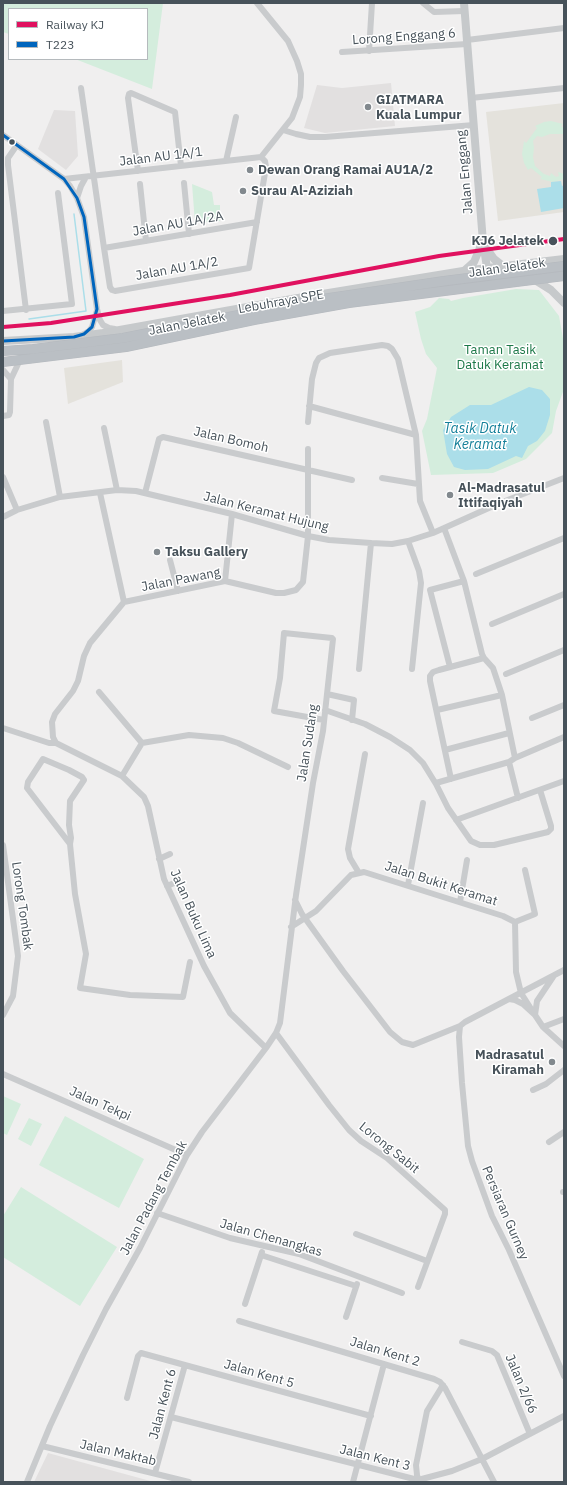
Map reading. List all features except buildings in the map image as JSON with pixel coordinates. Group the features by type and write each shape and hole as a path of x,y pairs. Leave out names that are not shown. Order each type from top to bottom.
{"highway":[{"name":"Lebuhraya SPE","path":"3,351 33,349 123,338 309,301 444,281 564,266"},
{"name":"Lebuhraya SPE","path":"3,362 126,347 254,320 349,303 564,274"}],"main road":[{"name":"Jalan Enggang","path":"464,7 483,242 487,268"},
{"path":"483,242 490,255 504,266"},
{"path":"463,271 474,262 483,242"},
{"name":"Jalan Jelatek","path":"3,341 74,337 103,333 292,299 463,271 564,259"},
{"path":"487,268 488,274 491,277 501,280"},
{"name":"Jalan Jelatek","path":"3,362 19,362 119,349 267,320 501,280 527,276 564,274"},
{"path":"527,276 547,287 564,304"},
{"path":"103,333 112,338 119,349"}],"street":[{"path":"257,3 288,41 301,74 300,97 292,118 261,157"},
{"path":"369,51 372,3"},
{"path":"423,3 434,12 464,7"},
{"name":"Lorong Enggang 6","path":"342,52 467,42 564,28"},
{"name":"Jalan AU 1A/2","path":"81,88 87,177 104,248 110,287 115,291 249,268 266,167 265,161 261,157"},
{"path":"471,98 564,88"},
{"path":"138,171 128,98 129,94 131,93 175,112 181,166"},
{"path":"226,160 236,118"},
{"path":"283,130 310,137 325,137 474,125"},
{"path":"3,135 64,179 70,186 77,198 84,217 100,320 103,325 113,329 129,329"},
{"path":"17,145 8,158 8,165 26,310"},
{"name":"Jalan AU 1A/1","path":"64,179 261,157"},
{"path":"51,170 87,177 81,186 77,198"},
{"path":"184,183 189,234"},
{"path":"140,184 146,241"},
{"path":"3,311 26,310 72,304 58,193"},
{"name":"Jalan AU 1A/2A","path":"104,248 256,222"},
{"path":"74,337 89,331 92,327 98,309"},
{"path":"308,422 313,370 319,358 330,353 382,345 388,346 392,349 398,359 416,435 418,484 422,506 433,533"},
{"path":"3,416 9,415 10,412 11,381 19,362"},
{"path":"3,370 11,381"},
{"path":"309,406 416,435"},
{"path":"46,422 60,497"},
{"path":"104,428 117,490"},
{"name":"Jalan Bomoh","path":"144,493 159,439 163,437 352,480"},
{"name":"Jalan Pawang","path":"124,602 225,581 276,593 296,590 303,582 308,536 308,449"},
{"path":"3,477 17,510"},
{"path":"382,478 418,484"},
{"name":"Jalan Keramat Hujung","path":"3,517 17,510 60,497 117,490 144,493 232,514 308,536 329,540 392,544 408,541 433,533 564,478"},
{"path":"56,743 52,729 52,722 55,714 73,691 78,681 84,656 90,643 124,602 100,493"},
{"path":"225,581 232,514"},
{"path":"444,528 464,581 484,658 494,668 502,695 514,758"},
{"path":"476,574 564,538"},
{"path":"408,541 419,571 421,584 412,669"},
{"path":"358,669 371,543"},
{"path":"170,560 178,591"},
{"path":"450,667 430,590 464,581"},
{"path":"492,624 564,594"},
{"name":"Jalan Sudang","path":"291,927 313,783 326,710 332,639 285,633 283,635 280,678 274,711 324,720"},
{"path":"506,674 564,650"},
{"path":"451,779 430,676 433,672 484,658"},
{"path":"99,692 142,742"},
{"path":"327,694 354,700 352,720"},
{"path":"437,710 502,695"},
{"path":"532,718 564,705"},
{"path":"326,710 365,724 390,737 410,750 423,763 436,783 448,808 456,820 471,840 480,845 494,845 548,832 552,826 540,790"},
{"name":"Jalan Buku Lima","path":"3,728 49,743 56,743 122,776 144,797 148,806 164,879 204,966 230,1013 266,1048"},
{"path":"445,750 509,733"},
{"path":"142,742 189,735 223,738 249,748 288,767"},
{"path":"436,783 509,762 514,758 564,737"},
{"path":"122,776 142,742"},
{"path":"291,927 316,911 352,875 359,873 350,858 348,849 365,754"},
{"path":"70,844 27,788 28,782 43,759 69,770 82,777 84,780 70,801 68,825 71,838 70,844 76,900 86,954 80,988 130,995 183,997 190,962"},
{"path":"509,762 518,798"},
{"path":"456,820 564,781"},
{"path":"408,885 423,803"},
{"name":"Lorong Tombak","path":"3,845 18,956 13,996 3,1015"},
{"path":"159,859 170,854"},
{"path":"460,902 467,860"},
{"path":"525,870 535,914 515,922 516,972 521,993 535,1015 543,1026 564,1046"},
{"name":"Jalan Bukit Keramat","path":"359,873 364,872 408,885 503,916 515,922"},
{"path":"167,886 179,881"},
{"path":"295,900 299,910 343,971 390,1032 402,1042 413,1044 460,1026 564,970"},
{"name":"Jalan Padang Tembak","path":"27,1482 50,1426 83,1355 106,1309 140,1248 187,1155 202,1132 276,1033 280,1023 291,927"},
{"path":"535,1015 537,1001 554,975"},
{"path":"508,999 519,1001 535,1015"},
{"path":"543,1026 564,1019"},
{"name":"Persiaran Gurney","path":"460,1026 459,1037 462,1084 468,1146 472,1161 492,1216 512,1256 564,1376"},
{"name":"Lorong Sabit","path":"276,1033 329,1106 349,1130 361,1141 387,1158 445,1210 445,1214 418,1287"},
{"path":"533,1090 546,1084 564,1070"},
{"name":"Jalan Tekpi","path":"3,1074 187,1155"},
{"path":"549,1142 564,1132"},
{"name":"Jalan Chenangkas","path":"157,1213 230,1238 299,1254 402,1293"},
{"path":"356,1234 428,1261"},
{"path":"245,1304 264,1246"},
{"path":"261,1255 356,1286"},
{"path":"346,1317 359,1277"},
{"name":"Jalan Kent 2","path":"239,1321 434,1379 443,1385"},
{"name":"Jalan 2/66","path":"462,1342 492,1351 497,1355 530,1434"},
{"name":"Jalan Kent 5","path":"127,1398 138,1356 141,1353 371,1416"},
{"path":"354,1482 384,1364"},
{"name":"Jalan Kent 6","path":"155,1473 185,1365"},
{"path":"419,1481 416,1475 416,1465 427,1410 443,1385 494,1482"},
{"name":"Jalan Kent 3","path":"171,1417 419,1481 452,1471 482,1458 564,1416"},
{"name":"Jalan Maktab","path":"42,1446 189,1482"}],"shaded area":[{"path":"391,83 395,126 325,133 304,128 317,85 342,88"},
{"path":"564,103 564,212 498,221 486,112"},
{"path":"54,110 75,111 78,156 66,170 38,149"},
{"path":"122,360 123,382 68,404 64,368"},
{"path":"48,1453 154,1482 34,1482"}],"green space":[{"path":"3,3 163,3 152,89 78,60 148,60 148,8 8,8 8,34 3,32"},
{"path":"551,121 563,124 561,126 564,128 564,134 550,134 542,137 537,136 533,141 533,157 535,166 544,174 550,176 551,173 556,177 559,176 558,172 564,174 564,179 553,182 540,179 542,177 531,168 528,170 524,163 522,154 524,141 526,143 537,128 535,126"},
{"path":"192,184 212,192 214,205 220,205 220,221 195,223"},
{"name":"Taman Tasik Datuk Keramat","path":"516,289 539,290 559,316 564,344 564,389 556,411 552,433 526,459 493,473 431,475 422,431 427,419 437,368 426,354 415,312 430,307 439,298 449,299 451,301"},
{"path":"3,1096 21,1104 7,1135 3,1133"},
{"path":"65,1116 144,1159 119,1208 39,1165"},
{"path":"29,1118 42,1124 31,1146 18,1139"},
{"path":"21,1187 117,1247 80,1306 3,1257 3,1216"}],"water":[{"path":"561,181 562,186 564,185 564,208 541,212 537,189 551,187 551,182"},
{"name":"Tasik Datuk Keramat","path":"529,387 542,390 550,399 550,415 545,431 537,441 528,446 522,458 516,456 488,469 465,470 454,467 447,454 443,430 451,417 470,405 491,405"}],"waterway":[{"path":"29,319 86,311 74,214"}],"rail line":[{"name":"KJ","path":"3,327 51,323 230,295 439,256 564,239"}],"transit line":[{"name":"T223","path":"3,135 64,179 77,198 84,217 97,309 92,327 84,334 74,337 3,341"}],"place":[{"name":"GIATMARA Kuala Lumpur","path":"368,107"},
{"name":"Dewan Orang Ramai AU1A/2","path":"250,170"},
{"name":"Surau Al-Aziziah","path":"243,191"},
{"name":"KJ6 Jelatek","path":"553,241"},
{"name":"Al-Madrasatul Ittifaqiyah","path":"450,495"},
{"name":"Taksu Gallery","path":"157,552"},
{"name":"Madrasatul Kiramah","path":"552,1062"}]}
